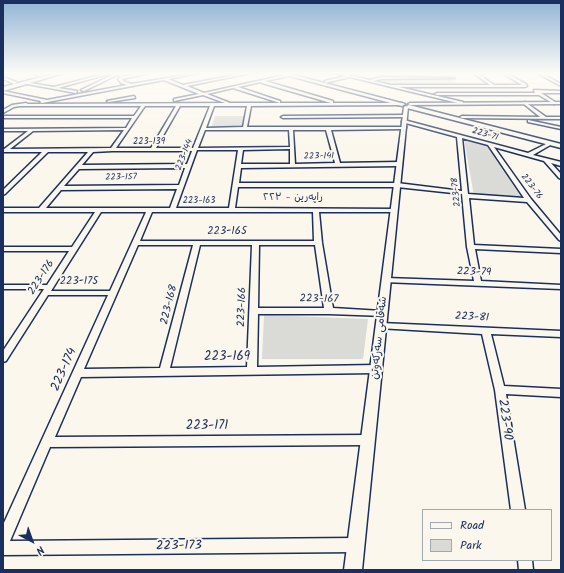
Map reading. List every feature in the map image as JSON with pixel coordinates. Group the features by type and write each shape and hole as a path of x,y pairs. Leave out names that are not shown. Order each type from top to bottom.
{"main road":[{"path":"371,100 407,111 550,144 561,145"},
{"path":"376,100 407,111 462,117 561,145"}],"street":[{"path":"3,104 13,106 45,100"},
{"path":"89,105 119,100"},
{"path":"141,100 155,105"},
{"path":"21,105 155,105 184,100"},
{"path":"221,100 233,104"},
{"path":"271,100 284,104"},
{"path":"326,100 341,104"},
{"path":"448,100 462,103"},
{"path":"547,100 554,104"},
{"path":"177,102 212,105 341,104 407,111"},
{"path":"153,150 177,102"},
{"path":"203,129 328,128 407,111 462,103 561,104"},
{"path":"525,103 545,118"},
{"path":"245,129 249,104"},
{"path":"284,104 283,117 288,129 292,148 293,166"},
{"path":"112,150 144,105"},
{"name":"223-144","path":"172,210 212,105"},
{"path":"3,112 13,106"},
{"path":"283,117 407,111"},
{"name":"223-71","path":"407,111 459,136 561,164"},
{"name":"شەقامی سەرکەوتن","path":"353,570 399,164 407,111"},
{"path":"3,118 135,117"},
{"path":"462,117 561,118"},
{"path":"518,118 561,128"},
{"path":"328,128 338,165"},
{"path":"3,130 126,129"},
{"path":"4,152 32,130"},
{"name":"223-78","path":"459,136 471,247 478,284"},
{"name":"223-76","path":"489,144 529,200 561,239"},
{"path":"529,155 550,144"},
{"name":"223-139","path":"4,152 47,150 292,148"},
{"path":"232,210 241,149"},
{"path":"3,194 47,150"},
{"path":"41,210 92,150"},
{"path":"545,160 561,177"},
{"name":"223-141","path":"239,166 399,164"},
{"path":"78,166 189,166"},
{"path":"236,185 397,185 529,200"},
{"name":"223-157","path":"60,188 181,187"},
{"name":"223-163","path":"3,210 394,210"},
{"name":"223-176","path":"3,359 99,210"},
{"name":"223-174","path":"3,540 150,210"},
{"path":"316,210 318,243 329,311"},
{"name":"223-165","path":"135,243 318,243"},
{"name":"223-168","path":"164,371 197,243"},
{"name":"223-166","path":"252,370 256,244"},
{"path":"471,247 561,251"},
{"path":"3,256 6,249 74,249"},
{"name":"223-79","path":"386,280 561,287"},
{"name":"223-175","path":"3,287 113,293"},
{"name":"223-167","path":"254,311 329,311 382,320"},
{"name":"223-81","path":"382,320 486,331 561,334"},
{"name":"223-90","path":"486,331 500,390 518,509"},
{"name":"223-169","path":"78,373 376,369"},
{"path":"500,390 561,393"},
{"name":"223-171","path":"47,442 368,440"},
{"name":"223-173","path":"3,548 356,545"}],"green space":[{"path":"215,116 244,116 242,129 211,129"},
{"path":"464,139 488,144 526,198 474,196"},
{"path":"264,315 368,319 363,359 262,359"}],"district":[{"name":"راپەرین - ٢٢٣","path":"293,198"}]}
